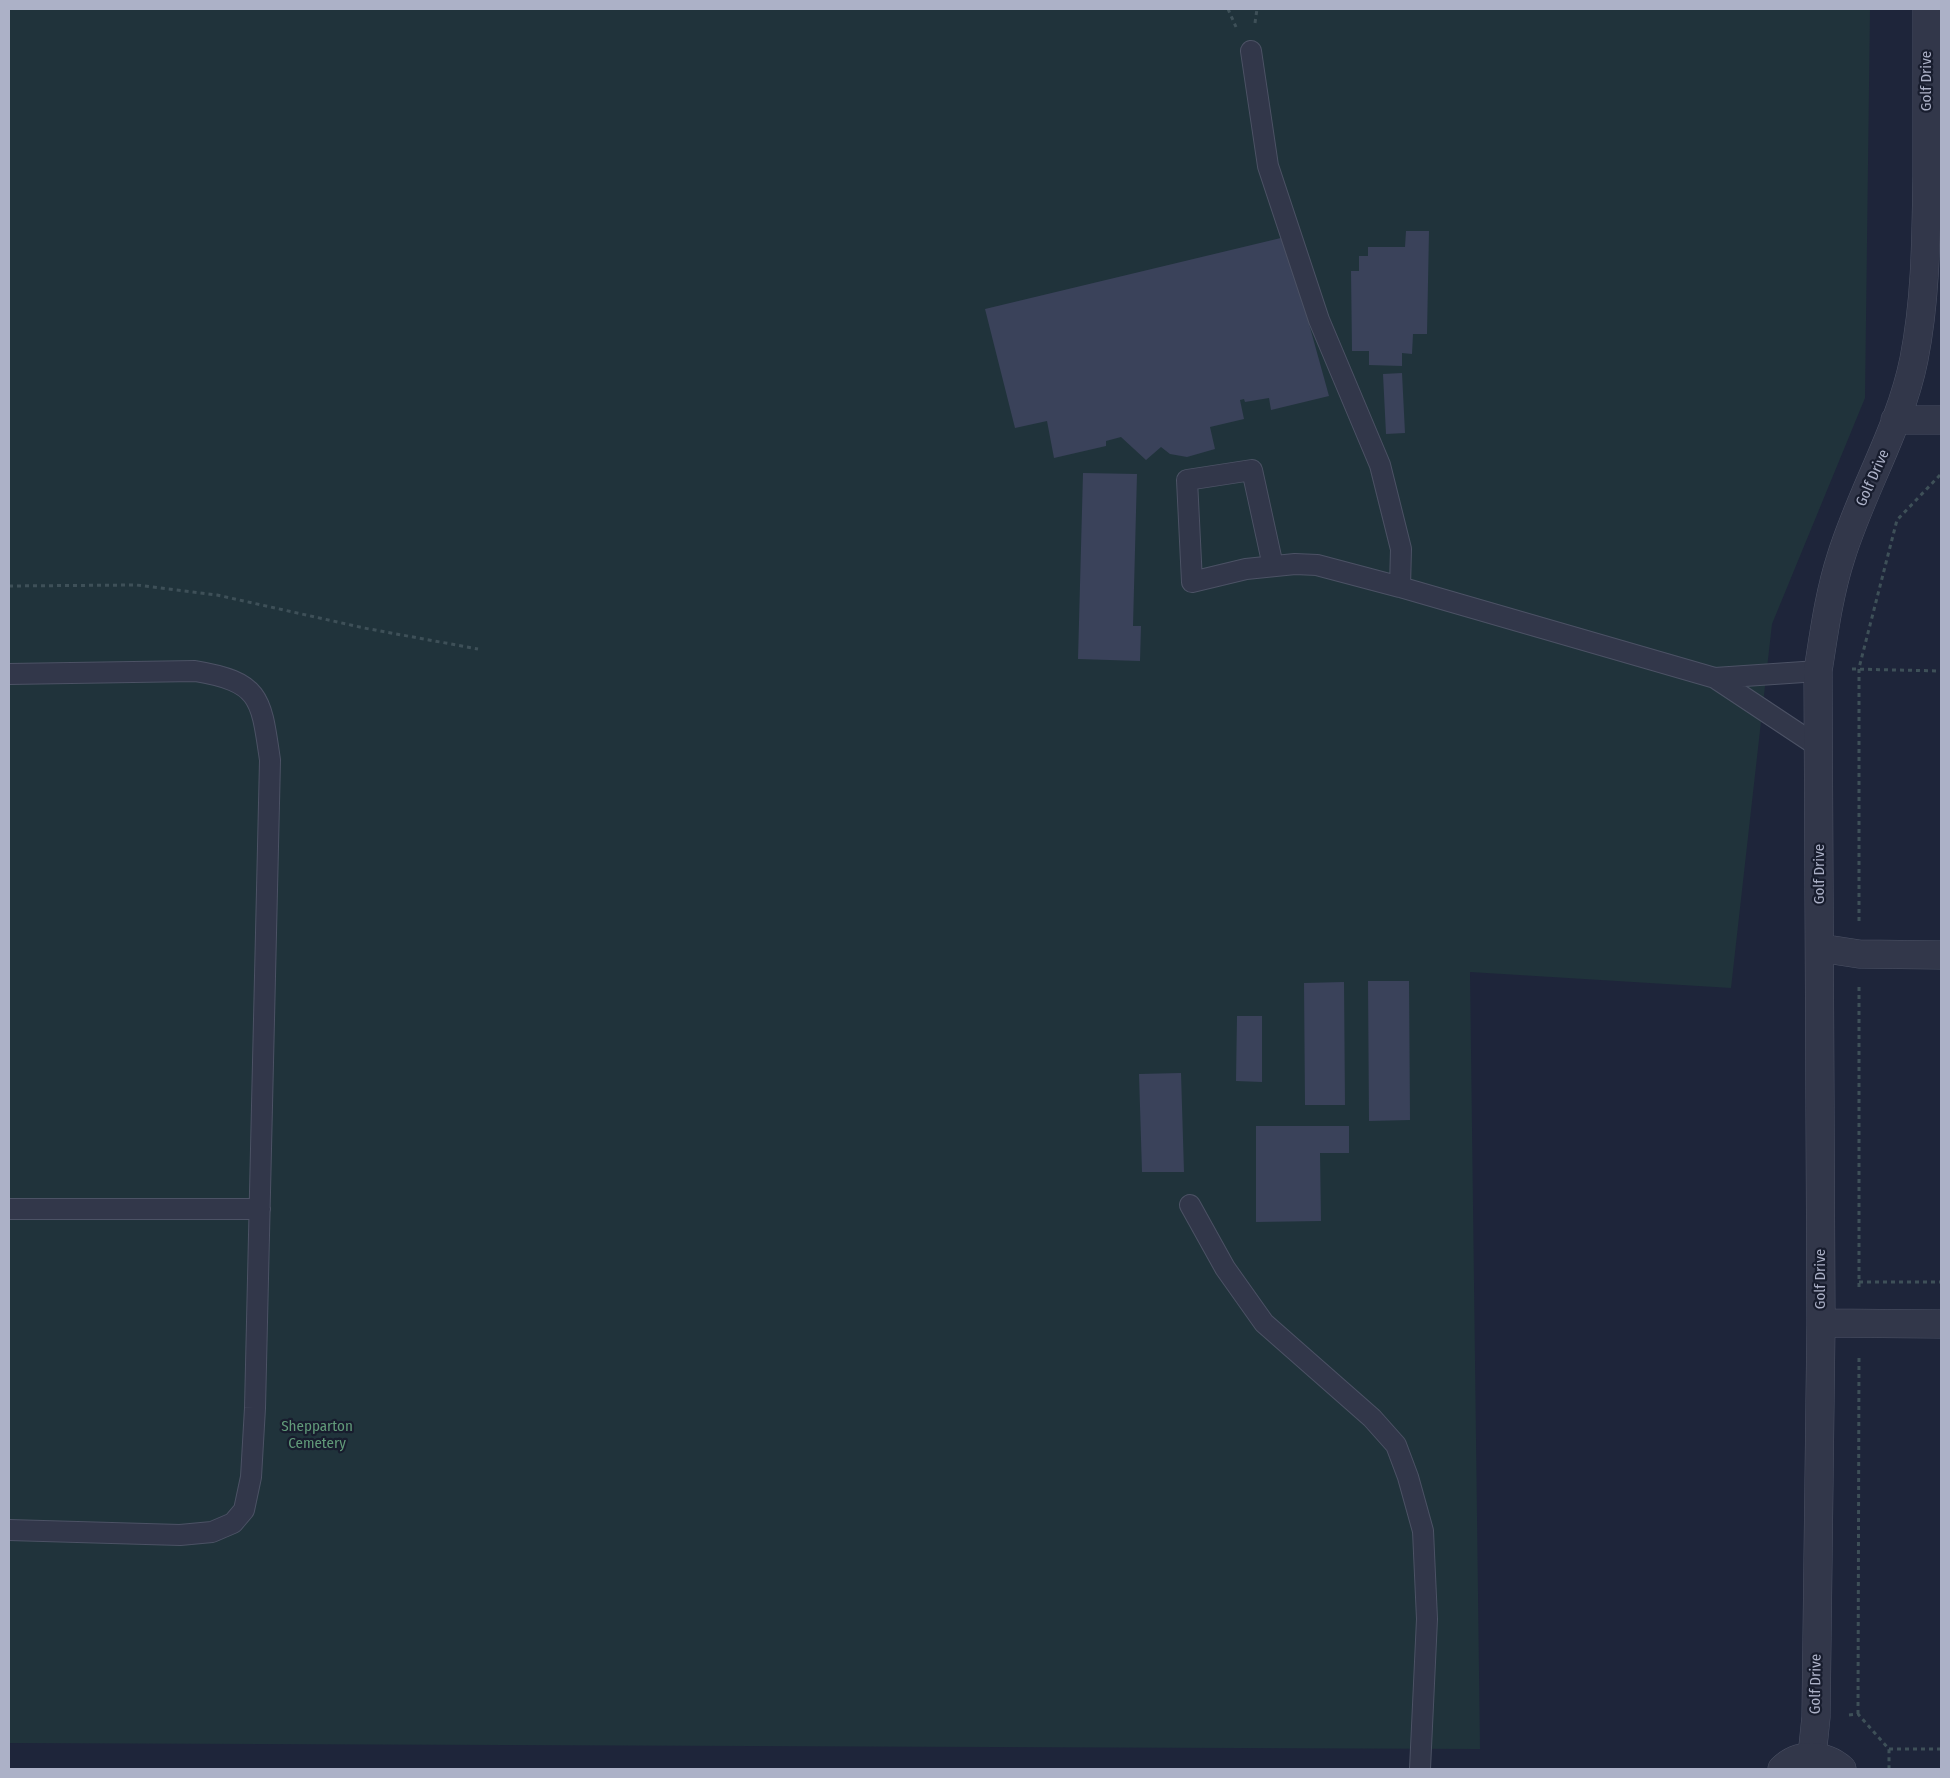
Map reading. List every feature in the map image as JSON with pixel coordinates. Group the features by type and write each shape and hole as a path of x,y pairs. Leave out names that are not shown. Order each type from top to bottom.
{"street":[{"name":"Golf Drive","path":"1812,1756 1816,1717 1821,1323 1818,671 1826,618 1840,557 1864,495 1889,441 1914,360 1923,298 1926,241 1927,9"},
{"path":"1895,420 1941,420"},
{"path":"1820,948 1859,954 1941,955"},
{"path":"1821,1323 1941,1324"},
{"path":"1782,1769 1798,1759 1812,1756 1825,1758 1842,1769"}],"lane":[{"path":"1250,51 1268,166 1319,320 1380,465 1400,549 1400,587"},
{"path":"1273,566 1252,470 1187,480 1192,582 1246,569 1317,565 1716,678 1819,747"},
{"path":"9,674 194,671 218,675 240,683 257,700 265,724 270,760 260,1209 251,1476 244,1510 233,1523 212,1532 180,1534 9,1530"},
{"path":"1716,678 1818,671"},
{"path":"1190,1205 1225,1268 1264,1323 1372,1418 1396,1445 1408,1476 1423,1531 1427,1619 1420,1769"},
{"path":"9,1209 260,1209"}],"path":[{"path":"1889,1769 1889,1749 1858,1714 1860,668 1897,520 1941,474"},
{"path":"9,586 13,588 136,585 217,595 364,628 478,648"},
{"path":"1818,671 1860,668 1941,671"},
{"path":"1859,1282 1941,1282"},
{"path":"1816,1717 1858,1714"},
{"path":"1889,1749 1941,1749"}],"green space":[{"name":"Shepparton Cemetery","path":"9,9 1870,9 1865,398 1772,624 1731,988 1470,972 1480,1749 9,1743"}],"building":[{"path":"1406,231 1429,231 1427,334 1413,334 1412,354 1402,353 1402,366 1369,365 1369,351 1352,351 1351,271 1359,271 1359,256 1368,256 1368,247 1405,247"},
{"path":"1285,237 1329,396 1271,410 1269,398 1245,402 1244,399 1240,400 1244,419 1210,427 1215,449 1187,457 1170,454 1161,447 1146,460 1121,437 1106,441 1106,446 1054,458 1047,421 1015,428 985,309"},
{"path":"1402,373 1405,433 1386,434 1383,374"},
{"path":"1083,473 1137,474 1133,626 1141,626 1140,661 1078,659"},
{"path":"1368,981 1409,981 1410,1120 1369,1121"},
{"path":"1344,982 1345,1105 1305,1105 1304,983"},
{"path":"1237,1016 1262,1016 1262,1082 1236,1081"},
{"path":"1181,1073 1184,1172 1142,1172 1139,1074"},
{"path":"1256,1126 1349,1126 1349,1153 1320,1153 1321,1221 1256,1222"}]}
